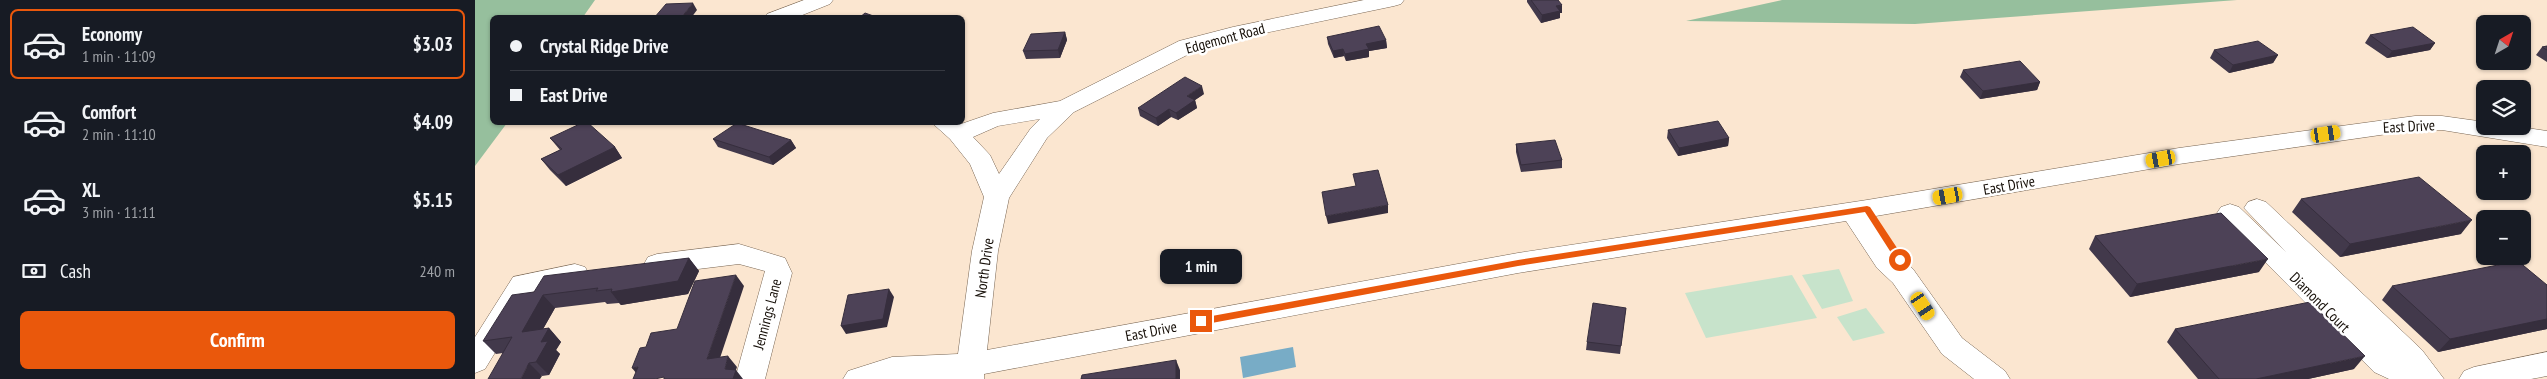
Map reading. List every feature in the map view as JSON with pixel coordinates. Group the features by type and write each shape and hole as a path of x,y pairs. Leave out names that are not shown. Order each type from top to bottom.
{"street":[{"path":"782,15 823,0"},
{"name":"Edgemont Road","path":"950,128 1066,107 1187,46 1233,33 1394,0"},
{"name":"Edgemont Road","path":"997,197 1039,134 1066,107"},
{"name":"East Drive","path":"858,379 893,370 970,372 1518,263 1860,210 2179,156 2415,123 2442,123 2547,139"},
{"path":"950,128 981,161 997,197"},
{"name":"North Drive","path":"970,372 985,251 997,197"},
{"name":"Diamond Court","path":"2257,208 2412,358 2429,379"},
{"path":"1860,210 1886,261 1903,276 1952,346 1995,379"},
{"name":"Diamond Court","path":"2231,213 2384,364 2418,379"},
{"name":"Jennings Lane","path":"633,267 739,254 776,265 779,273 750,379"},
{"path":"475,362 523,284 604,270"},
{"path":"2473,379 2547,364"}],"green space":[{"path":"475,0 595,0 584,15 490,15 490,125 506,125 475,166"},
{"path":"1782,0 2237,0 1915,24 1686,21"},
{"path":"1839,269 1853,301 1822,309 1802,275"},
{"path":"1792,275 1817,318 1706,338 1685,293"},
{"path":"1866,308 1885,333 1853,341 1837,317"}],"water":[{"path":"1293,347 1296,367 1243,378 1240,357"}],"building":[{"path":"1531,0 1558,0 1562,5 1556,6 1560,11 1542,15"},
{"path":"693,3 683,15 657,15 666,4"},
{"path":"1379,26 1386,40 1366,44 1369,49 1345,54 1343,49 1333,51 1327,37"},
{"path":"2413,27 2435,43 2392,51 2370,35"},
{"path":"1065,32 1058,50 1023,51 1031,34"},
{"path":"2258,41 2278,55 2233,65 2214,50"},
{"path":"2020,61 2040,82 1983,91 1963,70"},
{"path":"1185,77 1202,86 1187,96 1195,100 1176,113 1169,109 1156,118 1138,108"},
{"path":"1718,121 1729,138 1679,148 1668,130"},
{"path":"578,125 590,125 615,147 558,175 541,159 562,149 550,138"},
{"path":"734,125 743,125 791,140 769,157 713,139"},
{"path":"1555,140 1562,160 1521,165 1516,144"},
{"path":"1378,170 1388,205 1326,216 1322,192 1356,186 1353,174"},
{"path":"2419,177 2472,220 2350,244 2301,199"},
{"path":"2221,213 2268,259 2137,284 2095,236"},
{"path":"689,258 678,281 611,292 612,289 596,291 598,288 543,295 522,332 549,328 541,342 548,341 536,362 529,363 521,379 488,379 512,337 483,341 512,295 534,292 544,276"},
{"path":"2498,265 2523,265 2547,285 2547,319 2450,339 2392,286"},
{"path":"736,275 707,359 728,356 725,369 736,370 733,379 664,379 664,377 633,379 638,367 632,368 640,348 646,347 651,333 677,329 695,281"},
{"path":"889,289 883,319 841,326 848,295"},
{"path":"2310,302 2365,356 2256,379 2219,379 2175,329"},
{"path":"1593,303 1626,308 1621,346 1587,342"},
{"path":"1176,360 1176,379 1081,379 1082,375"}],"route":[{"path":"1201,321 1518,263 1867,209 1900,260"}]}
